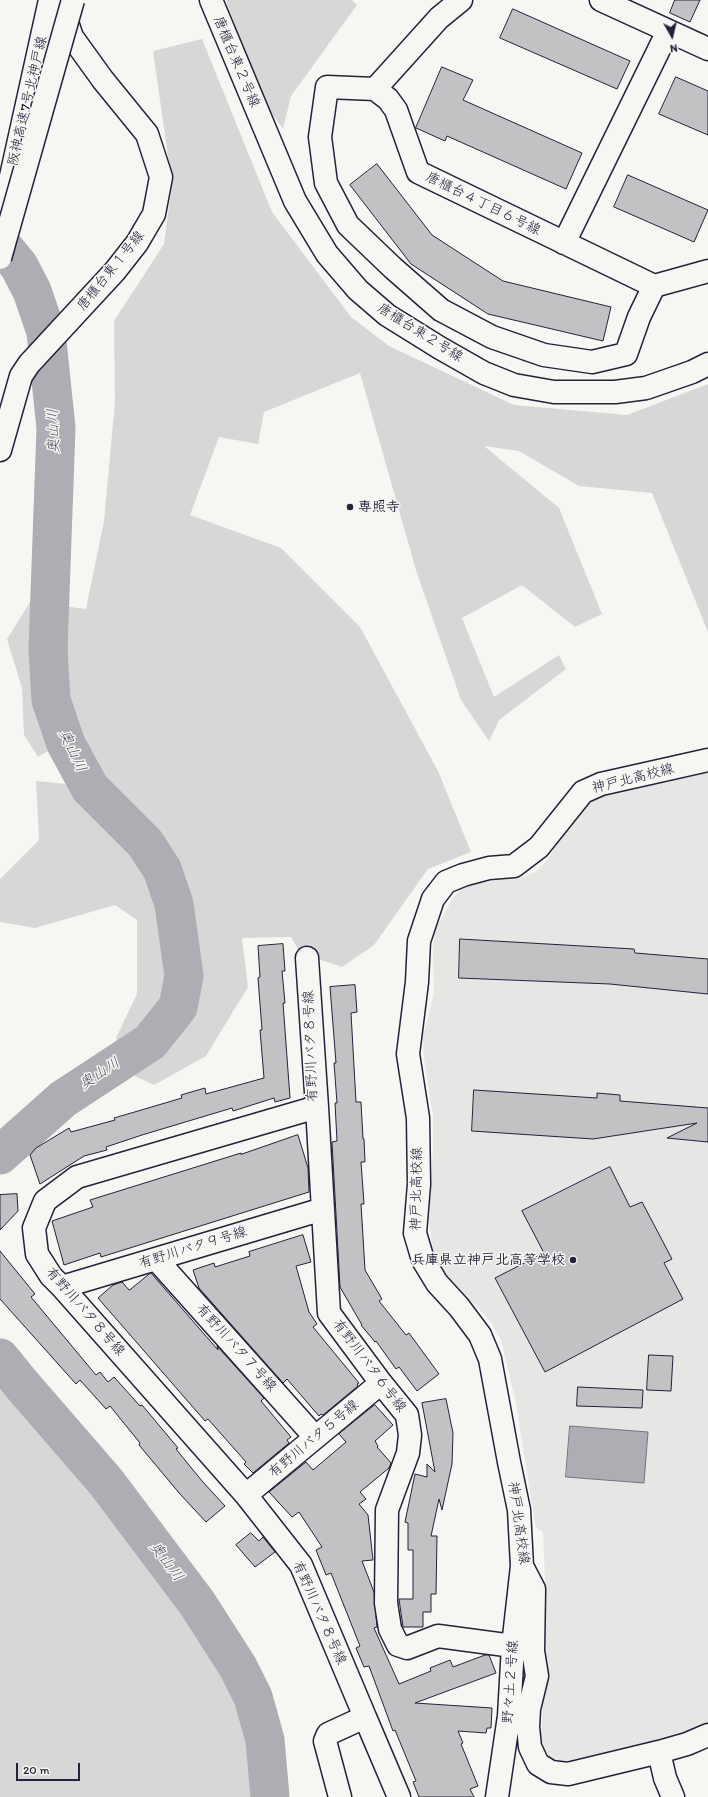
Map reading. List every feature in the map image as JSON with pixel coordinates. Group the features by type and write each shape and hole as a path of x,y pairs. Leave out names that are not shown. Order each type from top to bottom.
{"main road":[{"name":"阪神高速7号北神戸線","path":"0,225 50,0"},
{"name":"唐櫃台東１号線","path":"0,450 21,376 29,364 115,270 137,243 154,214 160,177 147,134 103,80 72,37 60,0"},
{"path":"0,258 73,0"},
{"name":"唐櫃台東２号線","path":"210,0 295,201 327,254 358,290 387,315 440,348 484,372 514,385 554,392 615,392 646,388 692,372 708,364"},
{"path":"461,0 439,18 375,89 327,87 320,137 326,183 348,226 441,310 492,337 536,352 592,362 626,354 639,317 654,286 708,271"},
{"path":"601,0 708,49"},
{"path":"564,243 668,31"},
{"name":"唐櫃台４丁目６号線","path":"375,89 388,99 396,110 418,172 654,286"},
{"name":"神戸北高校線","path":"708,760 601,784 583,792 539,847 514,866 490,868 463,875 446,882 433,899 419,941 418,982 408,1054 418,1118 418,1184 415,1233 423,1260 437,1283 459,1307 480,1335 490,1359 519,1510 522,1566 534,1589 533,1651 537,1676 529,1709 528,1727 530,1747 538,1764 551,1772 568,1774 659,1752 687,1744 708,1735"},
{"name":"有野川バタ８号線","path":"307,958 317,1107 78,1177 45,1201 34,1228 37,1254 51,1276 62,1286 246,1495 301,1565 399,1797"},
{"name":"有野川バタ６号線","path":"317,1107 329,1313 381,1383 407,1415 410,1435 408,1453 387,1510 386,1603 390,1629 398,1645 407,1648 438,1636 513,1646"},
{"name":"有野川バタ９号線","path":"62,1286 323,1209"},
{"name":"有野川バタ７号線","path":"156,1258 315,1437"},
{"name":"有野川バタ５号線","path":"246,1495 381,1383"},
{"name":"野々土２号線","path":"497,1797 509,1716 513,1646 522,1566"},
{"path":"340,1797 325,1741 328,1734 365,1716"},
{"path":"659,1752 665,1778 673,1797"}],"shaded area":[{"path":"226,0 352,0 357,5 291,96 283,129 260,97"},
{"path":"202,39 272,212 351,317 389,346 514,405 627,415 708,384 708,632 652,493 579,486 519,451 484,446 559,508 602,614 575,627 522,585 462,618 494,697 559,655 566,669 499,720 489,741 461,700 416,570 360,373 264,412 258,444 219,437 190,515 281,548 360,627 438,771 471,852 428,869 374,945 342,967 300,953 291,937 242,938 248,987 206,1056 154,1085 122,1070 116,1038 137,994 137,920 115,905 35,928 0,922 0,879 39,840 36,781 67,784 94,760 72,737 38,757 24,735 22,688 7,639 30,602 86,609 104,521 115,402 114,321 164,244 172,184 153,51"},
{"name":"兵庫県立神戸北高等学校","path":"708,768 708,1727 570,1769 546,1759 541,1735 545,1680 544,1623 546,1599 543,1532 536,1528 515,1399 501,1340 490,1321 443,1271 433,1250 429,1219 433,1151 433,1116 424,1058 423,1036 434,994 433,952 435,930 453,898 462,888 479,883 522,877 534,873 547,860 583,805 592,797 615,789 638,788 653,784 683,772"},
{"path":"0,1388 104,1490 220,1651 256,1726 261,1797 0,1797"},
{"path":"570,1426 648,1432 644,1483 566,1477"}],"building":[{"path":"675,0 700,0 690,22 670,13"},
{"path":"513,9 630,61 617,89 500,38"},
{"path":"442,67 473,80 463,100 582,153 566,189 447,136 445,141 416,128"},
{"path":"676,77 708,91 708,135 659,114"},
{"path":"377,164 432,235 503,281 611,307 603,341 488,314 411,264 350,185"},
{"path":"628,175 708,210 694,242 614,207"},
{"path":"460,939 634,949 635,953 708,959 708,994 610,984 459,978"},
{"path":"283,944 285,971 282,971 285,1003 283,1003 290,1098 275,1102 274,1098 233,1111 232,1108 106,1147 107,1150 84,1156 40,1184 30,1155 36,1148 69,1128 71,1132 115,1120 114,1118 182,1098 181,1095 205,1088 206,1094 264,1078 260,1030 262,1030 258,978 260,977 258,946"},
{"path":"355,985 357,1012 351,1013 356,1102 361,1102 364,1139 365,1162 361,1162 364,1204 361,1204 365,1270 382,1299 379,1301 406,1335 409,1333 439,1374 417,1391 399,1367 396,1369 376,1341 375,1342 361,1325 340,1287 332,1142 337,1141 335,1103 337,1103 334,1063 336,1063 330,987"},
{"path":"474,1090 597,1098 597,1093 620,1095 620,1101 708,1108 708,1142 667,1138 697,1123 593,1139 472,1131"},
{"path":"298,1135 308,1168 309,1192 101,1257 100,1253 64,1265 52,1221 93,1207 90,1200"},
{"path":"610,1167 630,1207 642,1202 672,1259 664,1263 683,1299 545,1372 495,1278 544,1253 522,1211"},
{"path":"17,1194 18,1211 0,1230 0,1195"},
{"path":"303,1235 311,1262 296,1266 309,1312 317,1324 313,1327 359,1383 357,1384 358,1386 323,1415 321,1414 319,1416 287,1379 283,1383 199,1288 193,1270 214,1263 215,1267 250,1256 249,1252"},
{"path":"0,1251 35,1294 31,1297 96,1375 100,1372 108,1382 114,1377 140,1406 142,1405 178,1448 176,1449 202,1481 225,1506 206,1522 180,1494 139,1445 140,1443 110,1406 106,1409 80,1380 76,1384 0,1299"},
{"path":"151,1273 218,1350 217,1346 264,1398 261,1401 291,1437 287,1440 289,1443 253,1473 244,1464 246,1462 208,1419 205,1421 98,1298 113,1285 122,1282 129,1290"},
{"path":"649,1355 673,1356 671,1391 647,1390"},
{"path":"578,1387 643,1390 642,1408 577,1406"},
{"path":"446,1399 453,1433 452,1464 442,1510 439,1499 431,1536 437,1536 436,1594 431,1594 431,1612 423,1612 423,1627 403,1627 399,1599 413,1599 413,1550 408,1550 408,1523 405,1522 415,1474 427,1477 427,1464 435,1472 422,1403"},
{"path":"375,1405 393,1425 375,1441 378,1446 377,1447 391,1463 389,1468 360,1492 366,1499 359,1504 368,1515 373,1560 362,1561 374,1592 377,1627 374,1628 399,1684 431,1671 430,1668 450,1660 453,1667 485,1655 489,1655 496,1673 415,1703 492,1708 491,1728 487,1728 486,1733 458,1731 463,1743 461,1744 478,1786 470,1789 474,1797 419,1797 413,1782 416,1781 395,1730 393,1731 369,1666 364,1667 356,1648 360,1646 331,1573 326,1575 316,1550 322,1547 299,1512 292,1517 269,1492 306,1462 313,1470 346,1442 339,1434"},
{"path":"251,1533 259,1541 263,1537 275,1552 255,1567 236,1545"}],"waterway":[{"name":"奥山川","path":"0,243 19,266 32,291 46,332 56,428 48,649 51,700 66,744 90,788 145,843 162,869 174,904 184,976 178,1007 150,1042 63,1099 0,1155"},
{"name":"奥山川","path":"0,1358 106,1482 197,1603 238,1667 253,1697 265,1740 270,1797"}],"place":[{"name":"専照寺","path":"350,507"},
{"name":"兵庫県立神戸北高等学校","path":"573,1260"}]}
